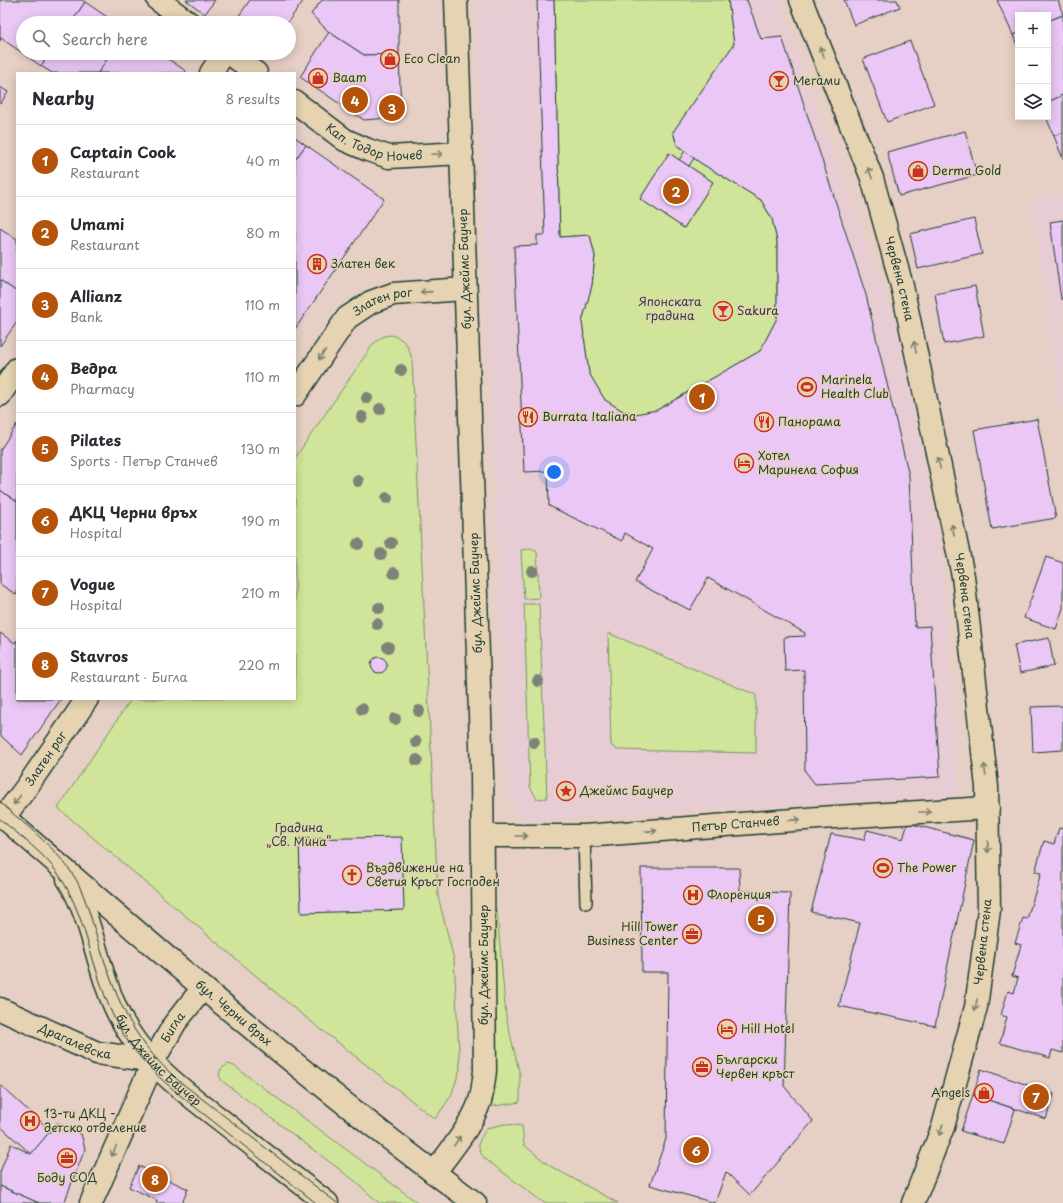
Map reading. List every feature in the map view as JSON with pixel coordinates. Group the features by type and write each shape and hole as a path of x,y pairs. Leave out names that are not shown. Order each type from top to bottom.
{"street":[{"path":"158,0 180,16"},
{"name":"бул. Джеймс Баучер","path":"434,1173 476,1111 482,1094 484,1071 483,836 456,0"},
{"name":"Червена стена","path":"801,0 872,178 902,286 963,576 988,808 989,910 976,1007 943,1127 913,1203"},
{"path":"212,72 219,60"},
{"path":"238,60 255,72"},
{"name":"Кап. Тодор Ночев","path":"296,103 345,140 389,157 462,153"},
{"name":"Златен рог","path":"296,394 347,318 371,302 393,294 465,289"},
{"path":"0,395 16,371"},
{"name":"Златен рог","path":"2,815 26,788 86,700"},
{"name":"Петър Станчев","path":"483,836 584,836 819,818 988,808"},
{"name":"бул. Черни връх","path":"2,815 277,1051 475,1203"},
{"name":"бул. Джеймс Баучер","path":"60,866 73,887 82,908 118,1014 137,1045 153,1064 176,1085 327,1203"},
{"name":"Бигла","path":"91,1203 153,1064 175,1023 203,988"},
{"name":"Драгалевска","path":"0,1009 97,1053 141,1058 153,1064"}],"lane":[{"path":"584,836 586,902"}],"shaded area":[{"path":"476,0 780,0 794,46 901,335 942,554 959,796 518,820 509,793 505,756"},
{"path":"1063,194 1063,405 1060,405 1031,198"}],"green space":[{"name":"Японската градина","path":"554,0 728,0 734,44 673,132 677,146 699,162 761,200 772,219 777,241 777,318 760,351 657,410 640,414 623,411 605,400 589,373 582,322 592,285 595,256 590,235 560,237","holes":["669,153 713,182 684,228 640,199"]},
{"name":"Градина „Св. Мина“","path":"391,335 403,341 410,352 412,361 438,896 454,960 460,1069 451,1096 435,1119 294,1008 58,808 130,700 296,700 296,457 374,343 384,336"},
{"path":"531,549 537,552 539,598 524,599 521,550"},
{"path":"524,604 539,604 547,798 537,799 530,787"},
{"path":"608,633 756,695 756,753 617,750 611,745"},
{"path":"495,908 497,912 506,1017 520,1075 520,1102 488,1107 496,1063 492,910"},
{"path":"228,1064 234,1066 418,1203 379,1203 355,1181 222,1081 219,1075 221,1069"},
{"path":"505,1124 522,1126 524,1145 550,1166 618,1203 544,1203 484,1158 481,1153 479,1143 487,1128"}],"building":[{"path":"0,0 82,0 85,2 76,16 16,16 16,48 1,38 0,41"},
{"path":"186,0 215,0 205,14"},
{"path":"250,0 304,0 292,16 239,16"},
{"path":"322,0 399,0 399,54 364,55 329,32 311,14"},
{"path":"537,0 554,0 560,237 590,235 595,256 592,285 582,322 589,373 605,400 623,411 635,414 657,410 760,351 777,318 777,241 772,219 761,200 699,162 677,145 673,132 734,44 728,0 747,0 761,39 782,37 866,295 909,476 915,627 930,626 940,777 815,784 805,771 804,670 785,671 784,637 805,636 805,633 708,578 690,610 635,582 653,549 625,533 622,541 549,506 548,471 524,472 514,246 537,245 537,235 545,235"},
{"path":"844,0 897,0 900,7 854,25"},
{"path":"997,0 1058,0 1063,15 1051,20 1051,12 1015,12 1015,34 1013,35"},
{"path":"85,2 106,16 76,16"},
{"path":"1063,15 1063,95 1051,101 1051,48 1051,20"},
{"path":"329,32 364,55 399,54 401,117 364,120 300,77"},
{"path":"910,41 934,104 887,122 863,59"},
{"path":"32,60 45,60 41,66"},
{"path":"45,60 106,60 99,72 50,72 41,66"},
{"path":"106,60 170,60 186,71 186,72 99,72"},
{"path":"0,87 8,92 0,104"},
{"path":"1063,95 1063,132 1054,136 1047,120 1051,120 1051,101"},
{"path":"965,131 977,175 899,196 887,152"},
{"path":"1063,132 1063,159 1054,136"},
{"path":"296,138 306,145 296,159"},
{"name":"Златен век","path":"306,145 384,199 296,328 296,159"},
{"path":"685,151 694,158 689,166 679,160"},
{"path":"669,153 713,182 684,228 640,199"},
{"path":"974,219 982,254 918,269 910,234"},
{"path":"1063,220 1063,299 1061,299 1050,222"},
{"path":"0,228 16,238 16,291 0,280"},
{"path":"0,280 16,291 16,323 0,346"},
{"path":"975,286 984,336 944,344 935,294"},
{"path":"1037,419 1056,518 992,529 974,430"},
{"path":"16,426 16,501 0,490 0,450"},
{"path":"0,490 16,501 16,594 0,584"},
{"path":"1046,557 1063,563 1063,608 1056,629 1024,618"},
{"path":"0,633 15,643 16,642 16,700 60,700 22,755 0,735"},
{"path":"1049,638 1054,666 1020,673 1014,645"},
{"path":"376,657 382,657 387,662 385,671 382,673 376,673 371,668 371,662"},
{"path":"1063,706 1063,750 1033,752 1031,707"},
{"path":"908,823 974,840 935,1026 839,1006 860,923 811,912 831,834 864,840 867,830 903,839"},
{"path":"1059,828 1063,829 1063,1053 1052,1050 1050,1058 1000,1043 1007,1017 1001,1015 1008,991 1014,993 1018,978 1012,976 1021,945 1015,943 1023,918 1027,919 1041,873 1035,872 1044,841 1054,844"},
{"name":"Въздвижение на Светия Кръст Господен","path":"402,837 404,910 301,913 299,839"},
{"name":"Hill Hotel","path":"641,868 739,868 740,891 790,893 784,1086 813,1121 750,1195 726,1172 715,1203 650,1185 666,1139 668,972 642,972"},
{"path":"981,1069 1054,1094 1046,1119 973,1095"},
{"path":"0,1085 51,1131 31,1154 0,1126"},
{"path":"973,1095 1015,1109 1004,1144 961,1131"},
{"path":"57,1123 81,1134 85,1149 64,1203 39,1203 0,1186 0,1172 11,1144 31,1154"},
{"path":"139,1166 188,1189 182,1203 156,1203 157,1200 129,1187"},
{"path":"0,1186 39,1203 0,1203"}],"tram line":[{"path":"0,802 53,849 71,871 86,902 110,978 126,1015 136,1032 162,1065 179,1081 337,1203"},
{"path":"0,819 39,852 59,875 78,912 98,975 113,1015 123,1034 142,1060 177,1092 316,1203"}],"place":[{"name":"Eco Clean","path":"390,59"},
{"name":"Baam","path":"318,78"},
{"name":"Мегами","path":"779,81"},
{"name":"Ведра","path":"355,100"},
{"name":"Allianz","path":"392,108"},
{"name":"Derma Gold","path":"918,171"},
{"name":"Umami","path":"676,191"},
{"name":"Златен век","path":"317,264"},
{"name":"Sakura","path":"723,311"},
{"name":"Marinela Health Club","path":"807,387"},
{"name":"Captain Cook","path":"702,397"},
{"name":"Burrata Italiana","path":"528,417"},
{"name":"Панорама","path":"764,422"},
{"name":"Хотел Маринела София","path":"744,463"},
{"name":"Джеймс Баучер","path":"566,791"},
{"name":"The Power","path":"883,868"},
{"name":"Въздвижение на Светия Кръст Господен","path":"352,875"},
{"name":"Флоренция","path":"693,895"},
{"name":"Pilates","path":"761,919"},
{"name":"Hill Tower Business Center","path":"692,934"},
{"name":"Hill Hotel","path":"727,1029"},
{"name":"Български Червен кръст","path":"702,1067"},
{"name":"Angels","path":"984,1093"},
{"name":"Vogue","path":"1036,1097"},
{"name":"13-ти ДКЦ - детско отделение","path":"30,1121"},
{"name":"ДКЦ Черни връх","path":"696,1150"},
{"name":"Боду СОД","path":"67,1158"},
{"name":"Stavros","path":"155,1179"}]}
